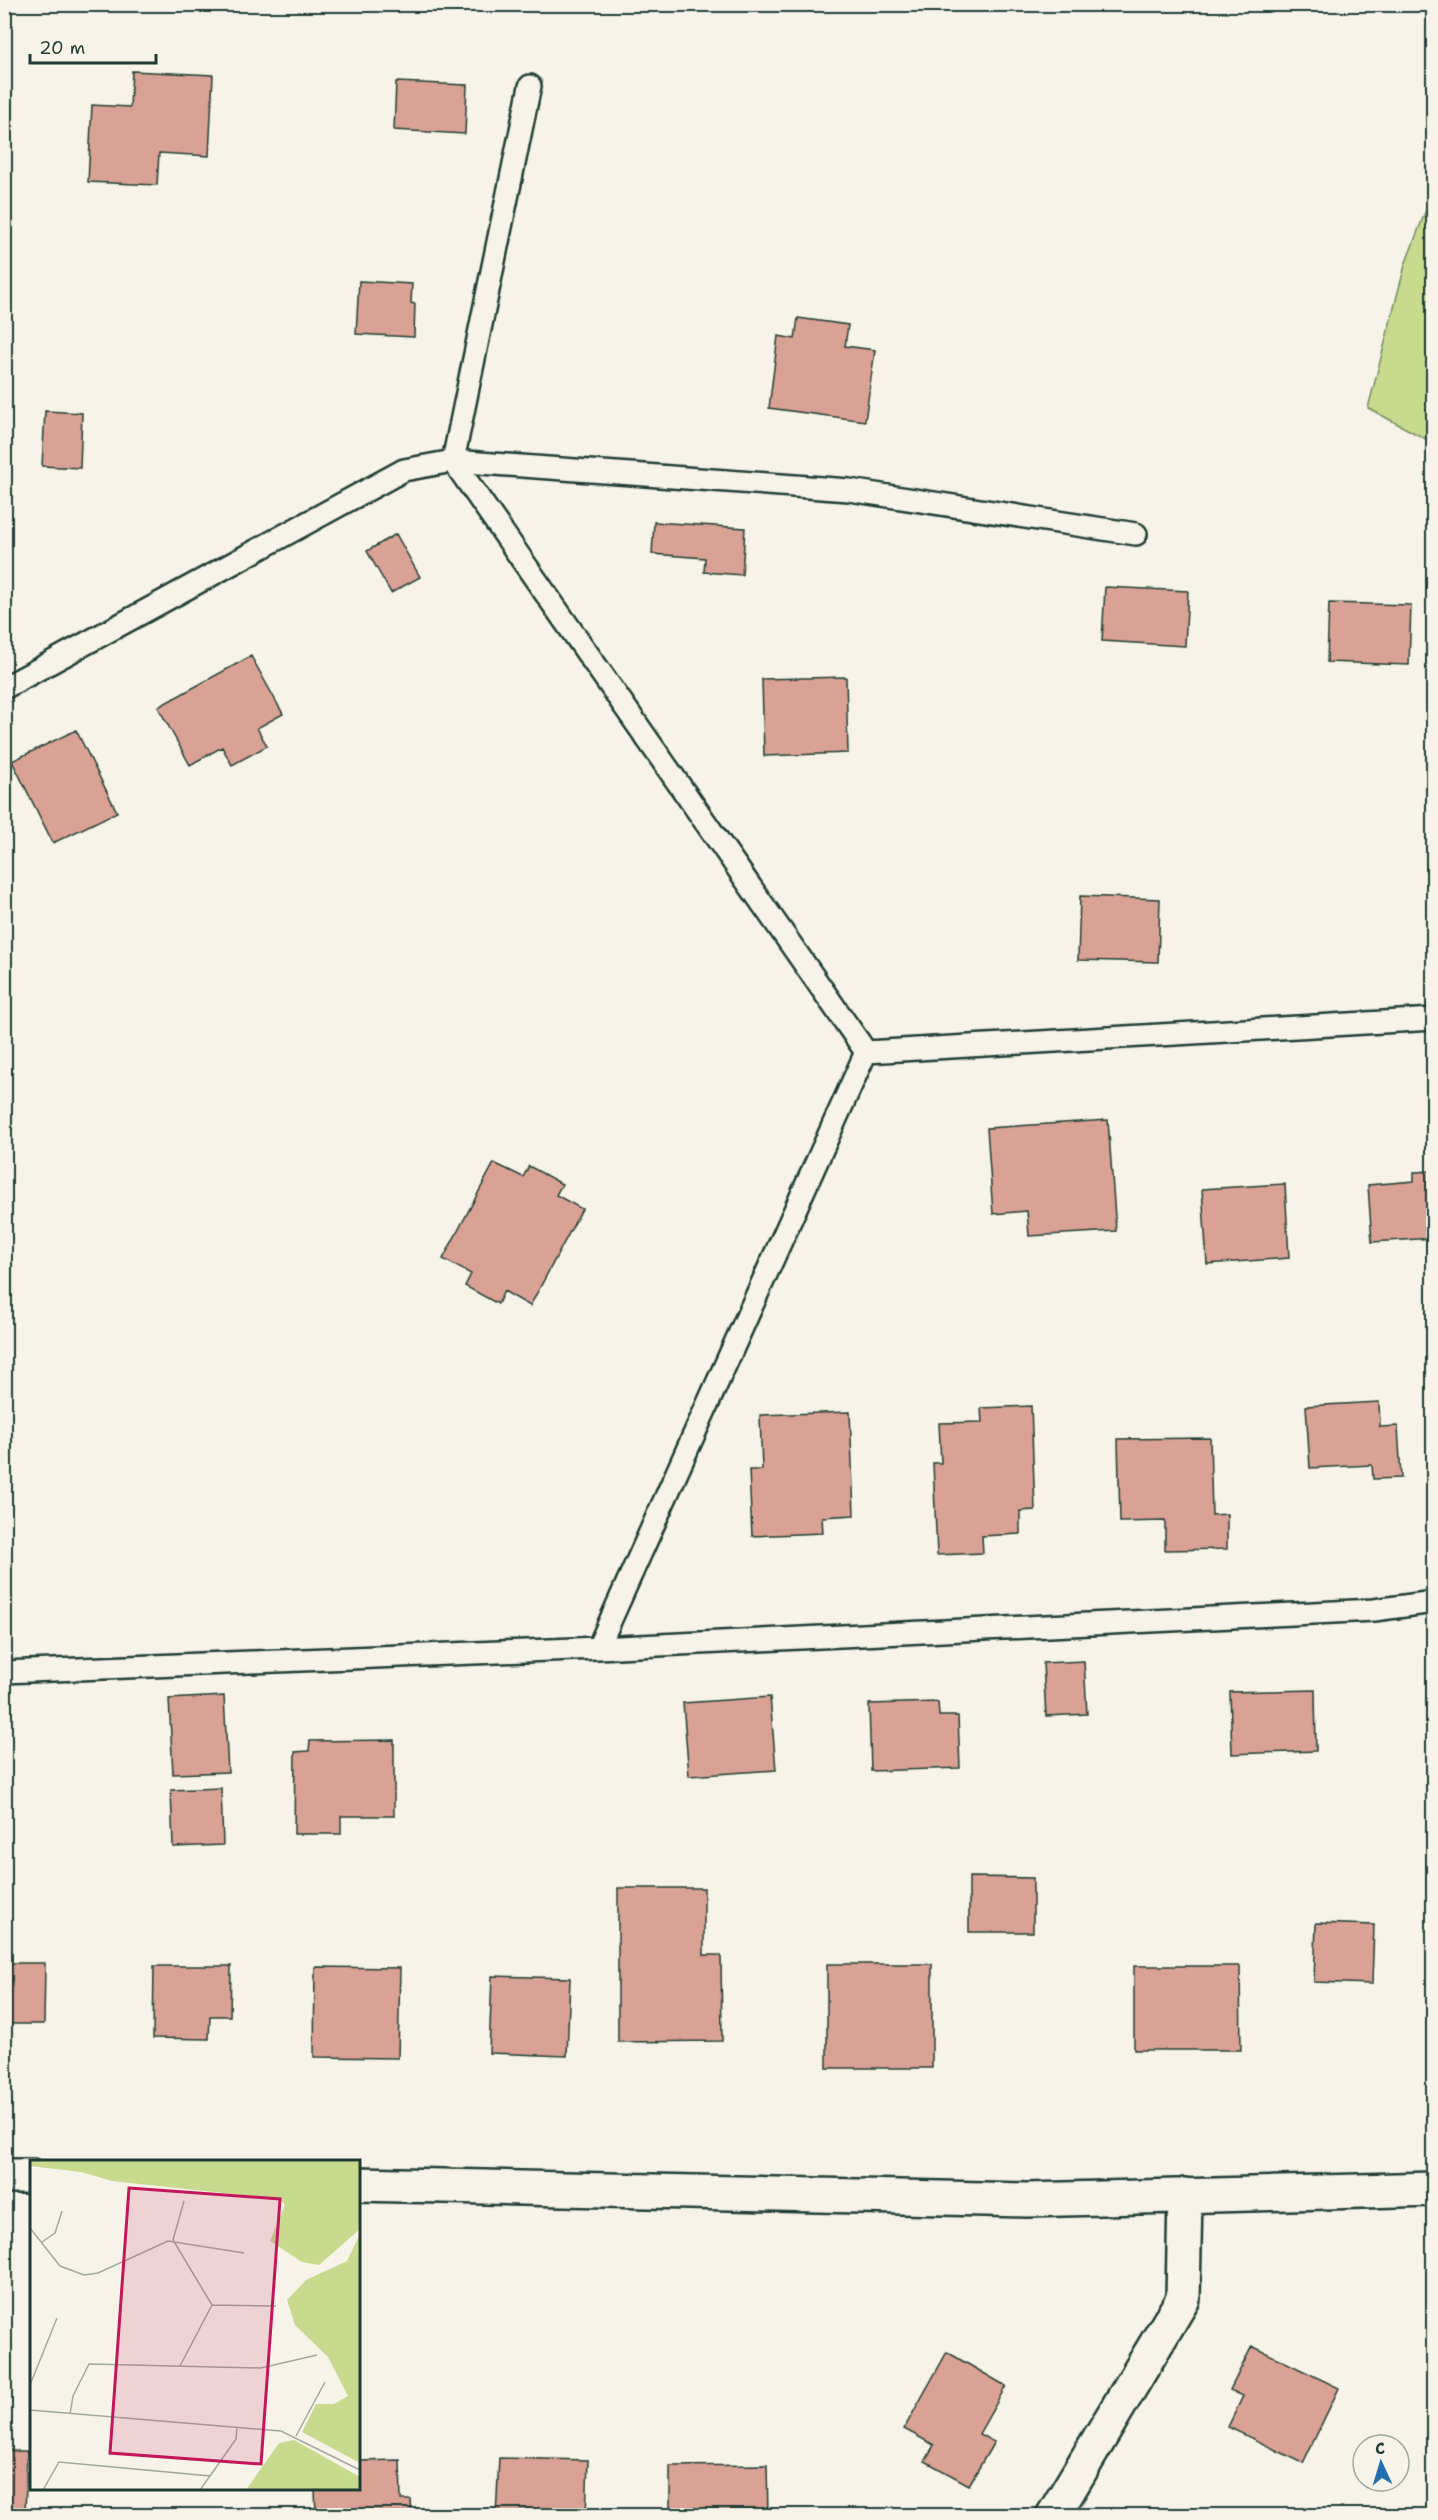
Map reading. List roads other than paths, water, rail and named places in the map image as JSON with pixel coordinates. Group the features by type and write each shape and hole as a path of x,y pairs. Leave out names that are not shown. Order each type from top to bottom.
{"street":[{"path":"4,2176 30,2176"},
{"path":"360,2184 1027,2200 1434,2189"},
{"path":"1053,2516 1183,2299 1185,2195"}],"lane":[{"path":"530,86 453,461 866,1052"},
{"path":"4,688 404,470 453,461 849,490 1136,534"},
{"path":"866,1052 1434,1019"},
{"path":"598,1648 866,1052"},
{"path":"4,1672 598,1648 1374,1610 1434,1602"}]}
